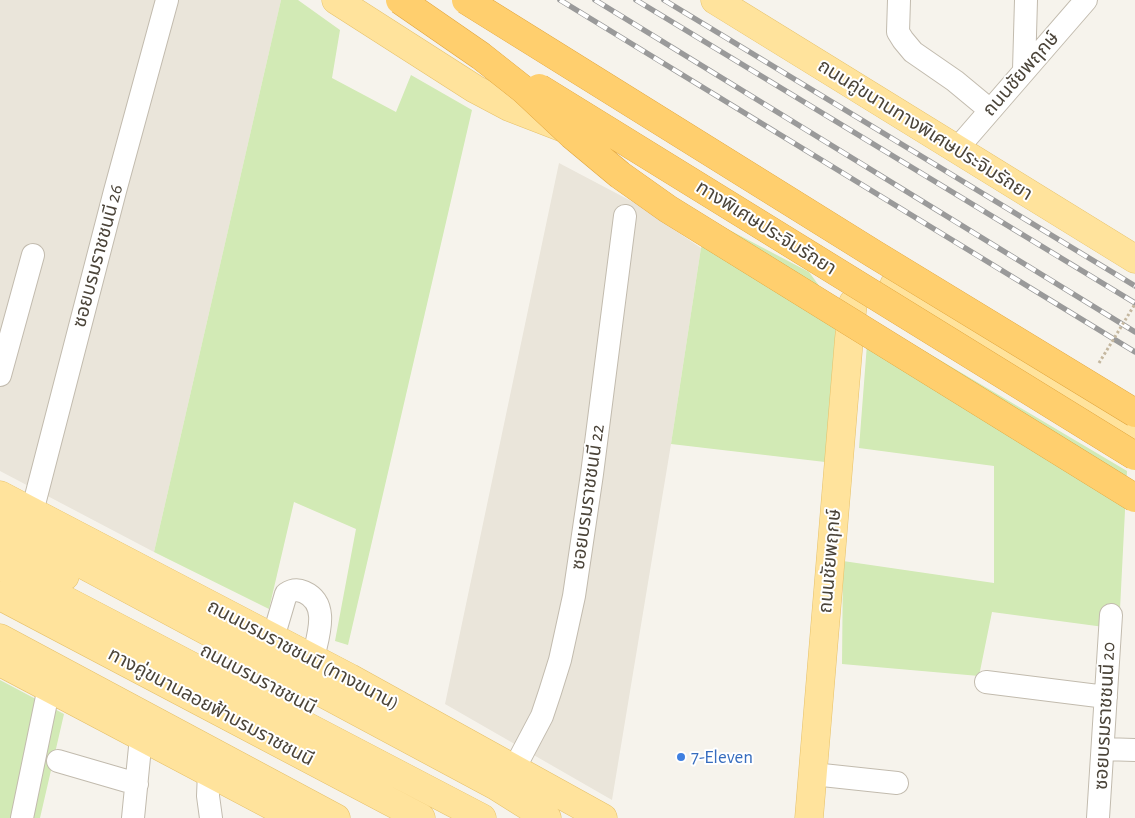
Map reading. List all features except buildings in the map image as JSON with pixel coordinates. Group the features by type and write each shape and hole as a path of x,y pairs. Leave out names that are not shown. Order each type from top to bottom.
{"highway":[{"name":"ทางพิเศษประจิมรัถยา","path":"396,0 1135,456"},
{"path":"400,0 481,56 524,90 572,135 620,175 668,209 1135,498"},
{"name":"ทางพิเศษประจิมรัถยา","path":"466,0 1135,413"}],"main road":[{"path":"336,0 475,89 509,107 621,152 657,170 830,272"},
{"name":"ถนนคู่ขนานทางพิเศษประจิมรัถยา","path":"716,0 1135,259"},
{"path":"864,240 874,242 883,247 895,264 896,275 890,290 880,301 871,304 853,303 844,298 832,282 830,272 837,252 845,245 854,241 864,240"},
{"path":"890,290 1135,431"},
{"path":"890,290 926,322 1135,448"},
{"name":"ถนนชัยพฤกษ์","path":"809,818 853,303"},
{"name":"ถนนบรมราชชนนี (ทางขนาน)","path":"0,495 313,659 603,818"},
{"path":"0,520 496,786 547,818"},
{"name":"ถนนบรมราชชนนี","path":"0,542 516,818"},
{"name":"ทางคู่ขนานลอยฟ้าบรมราชชนนี","path":"0,566 421,818"},
{"name":"ทางคู่ขนานลอยฟ้าบรมราชชนนี","path":"0,596 189,680 482,818"},
{"path":"0,610 393,818"},
{"path":"0,638 336,818"},
{"path":"0,662 209,772 261,810 295,818"}],"street":[{"name":"ซอยบรมราชชนนี 26","path":"32,512 167,0"},
{"path":"897,0 898,32 913,52 990,110"},
{"path":"1024,70 1026,0"},
{"name":"ถนนชัยพฤกษ์","path":"956,150 1086,0"},
{"name":"ซอยบรมราชชนนี 22","path":"514,769 542,716 560,660 574,596 625,216"},
{"path":"0,375 34,255"},
{"path":"273,638 286,594 292,590 300,590 308,594 321,611 313,659"},
{"name":"ซอยบรมราชชนนี 20","path":"1098,818 1111,615"},
{"path":"986,682 1106,697"},
{"path":"22,818 49,687"},
{"path":"133,818 141,737"},
{"path":"1103,749 1135,750"},
{"path":"58,761 137,784"},
{"path":"209,772 208,796 211,818"},
{"path":"813,774 897,783"}],"shaded area":[{"path":"0,0 281,0 154,552 0,471"},
{"path":"559,163 633,202 701,248 671,444 612,800 445,704"}],"green space":[{"path":"281,0 298,0 340,30 332,78 396,112 411,75 472,110 348,645 335,641 356,529 294,502 269,609 154,552"},
{"path":"716,223 809,272 820,287 837,335 825,462 671,444 701,248"},
{"path":"869,318 1127,471 1119,629 992,612 979,676 842,664 843,561 994,583 994,466 859,448"},
{"path":"0,680 64,714 40,818 0,818"}],"railway":[{"path":"560,0 1135,352"},
{"path":"595,0 1135,332"},
{"path":"636,0 1135,303"},
{"path":"664,0 1135,286"}],"place":[{"name":"7-Eleven","path":"681,757"}]}
